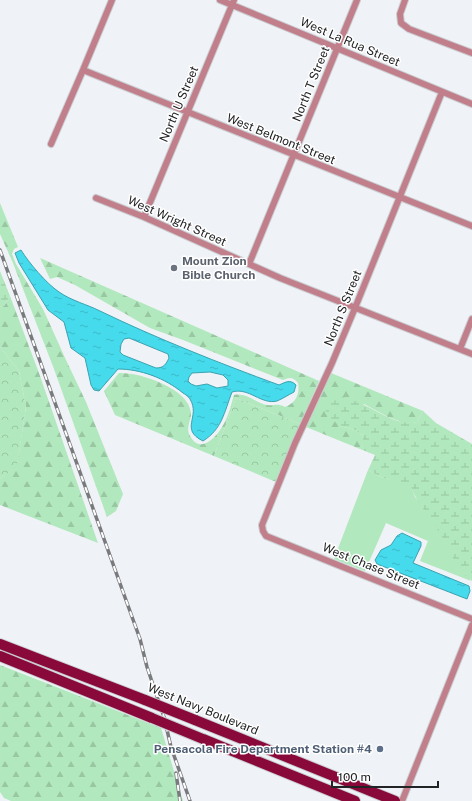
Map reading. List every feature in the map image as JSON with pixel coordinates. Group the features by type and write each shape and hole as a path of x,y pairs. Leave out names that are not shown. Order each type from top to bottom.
{"main road":[{"name":"West Navy Boulevard","path":"0,644 196,720 395,801"},
{"path":"0,656 355,801"}],"street":[{"path":"51,144 112,0"},
{"name":"West La Rua Street","path":"220,0 233,2 337,48 472,104"},
{"name":"North T Street","path":"249,264 357,0"},
{"path":"405,0 400,14 401,23 409,29 472,53"},
{"name":"North U Street","path":"144,217 233,2"},
{"name":"West Belmont Street","path":"83,70 294,156 472,226"},
{"name":"North S Street","path":"263,531 262,525 295,443 332,363 442,92"},
{"name":"West Wright Street","path":"96,198 144,217 315,292 472,354"},
{"path":"460,349 472,319"},
{"name":"West Chase Street","path":"263,531 266,536 472,619"},
{"path":"402,801 472,624"}],"green space":[{"path":"0,203 18,247 14,249 12,254 16,264 43,309 86,402 123,494 116,511 107,517 54,369 13,263 0,234"},
{"path":"40,258 319,381 300,424 236,398 214,456 115,415 104,391 119,373 138,375 162,383 182,396 188,404 191,413 188,432 196,443 205,444 217,435 222,427 228,416 234,395 238,394 247,396 267,405 278,405 285,407 292,403 296,398 298,394 298,383 291,378 283,380 150,328 75,285 57,277 50,279"},
{"path":"0,271 10,296 4,306 0,307"},
{"path":"10,296 39,373 98,543 0,505 0,479 17,465 26,407 19,371 0,347 0,307 4,306"},
{"path":"0,347 19,371 26,407 17,466 0,479"},
{"path":"331,373 423,411 417,422 407,424 388,417 364,404 340,426 355,430 363,436 363,444 360,449 306,427"},
{"path":"343,397 359,402 390,418 403,422 417,422 423,411 436,423 472,444 472,581 457,565 439,532 420,504 411,487 381,477 368,470 375,455 360,449 363,444 363,436 355,430 340,426 325,413 329,403"},
{"path":"236,398 300,424 276,482 214,456"},
{"path":"368,470 381,477 411,486 415,497 423,506 440,532 457,564 471,581 420,561 428,541 386,523 365,571 334,559"},
{"path":"0,665 161,728 183,801 11,801 4,798 0,792"}],"water":[{"path":"21,250 43,278 59,292 69,298 166,341 256,377 279,385 292,382 296,385 294,392 277,401 271,402 244,392 232,392 222,420 214,431 203,441 192,432 193,405 189,398 168,383 152,375 126,369 118,369 99,391 94,390 91,385 85,358 71,348 64,322 48,310 19,263 15,253","holes":["129,338 168,354 169,358 167,362 163,366 156,368 123,355 120,352 121,344 124,339","210,372 223,375 228,380 228,386 217,388 207,384 196,386 188,381 192,373"]},
{"path":"402,533 421,542 421,546 413,563 469,586 470,591 467,599 377,564 375,560 381,550 391,545 397,536"}],"railway":[{"path":"0,250 140,639 147,667 164,717 171,747 190,801"},
{"path":"176,773 180,801"}],"place":[{"name":"Mount Zion Bible Church","path":"174,268"},
{"name":"Pensacola Fire Department Station #4","path":"380,749"}]}
